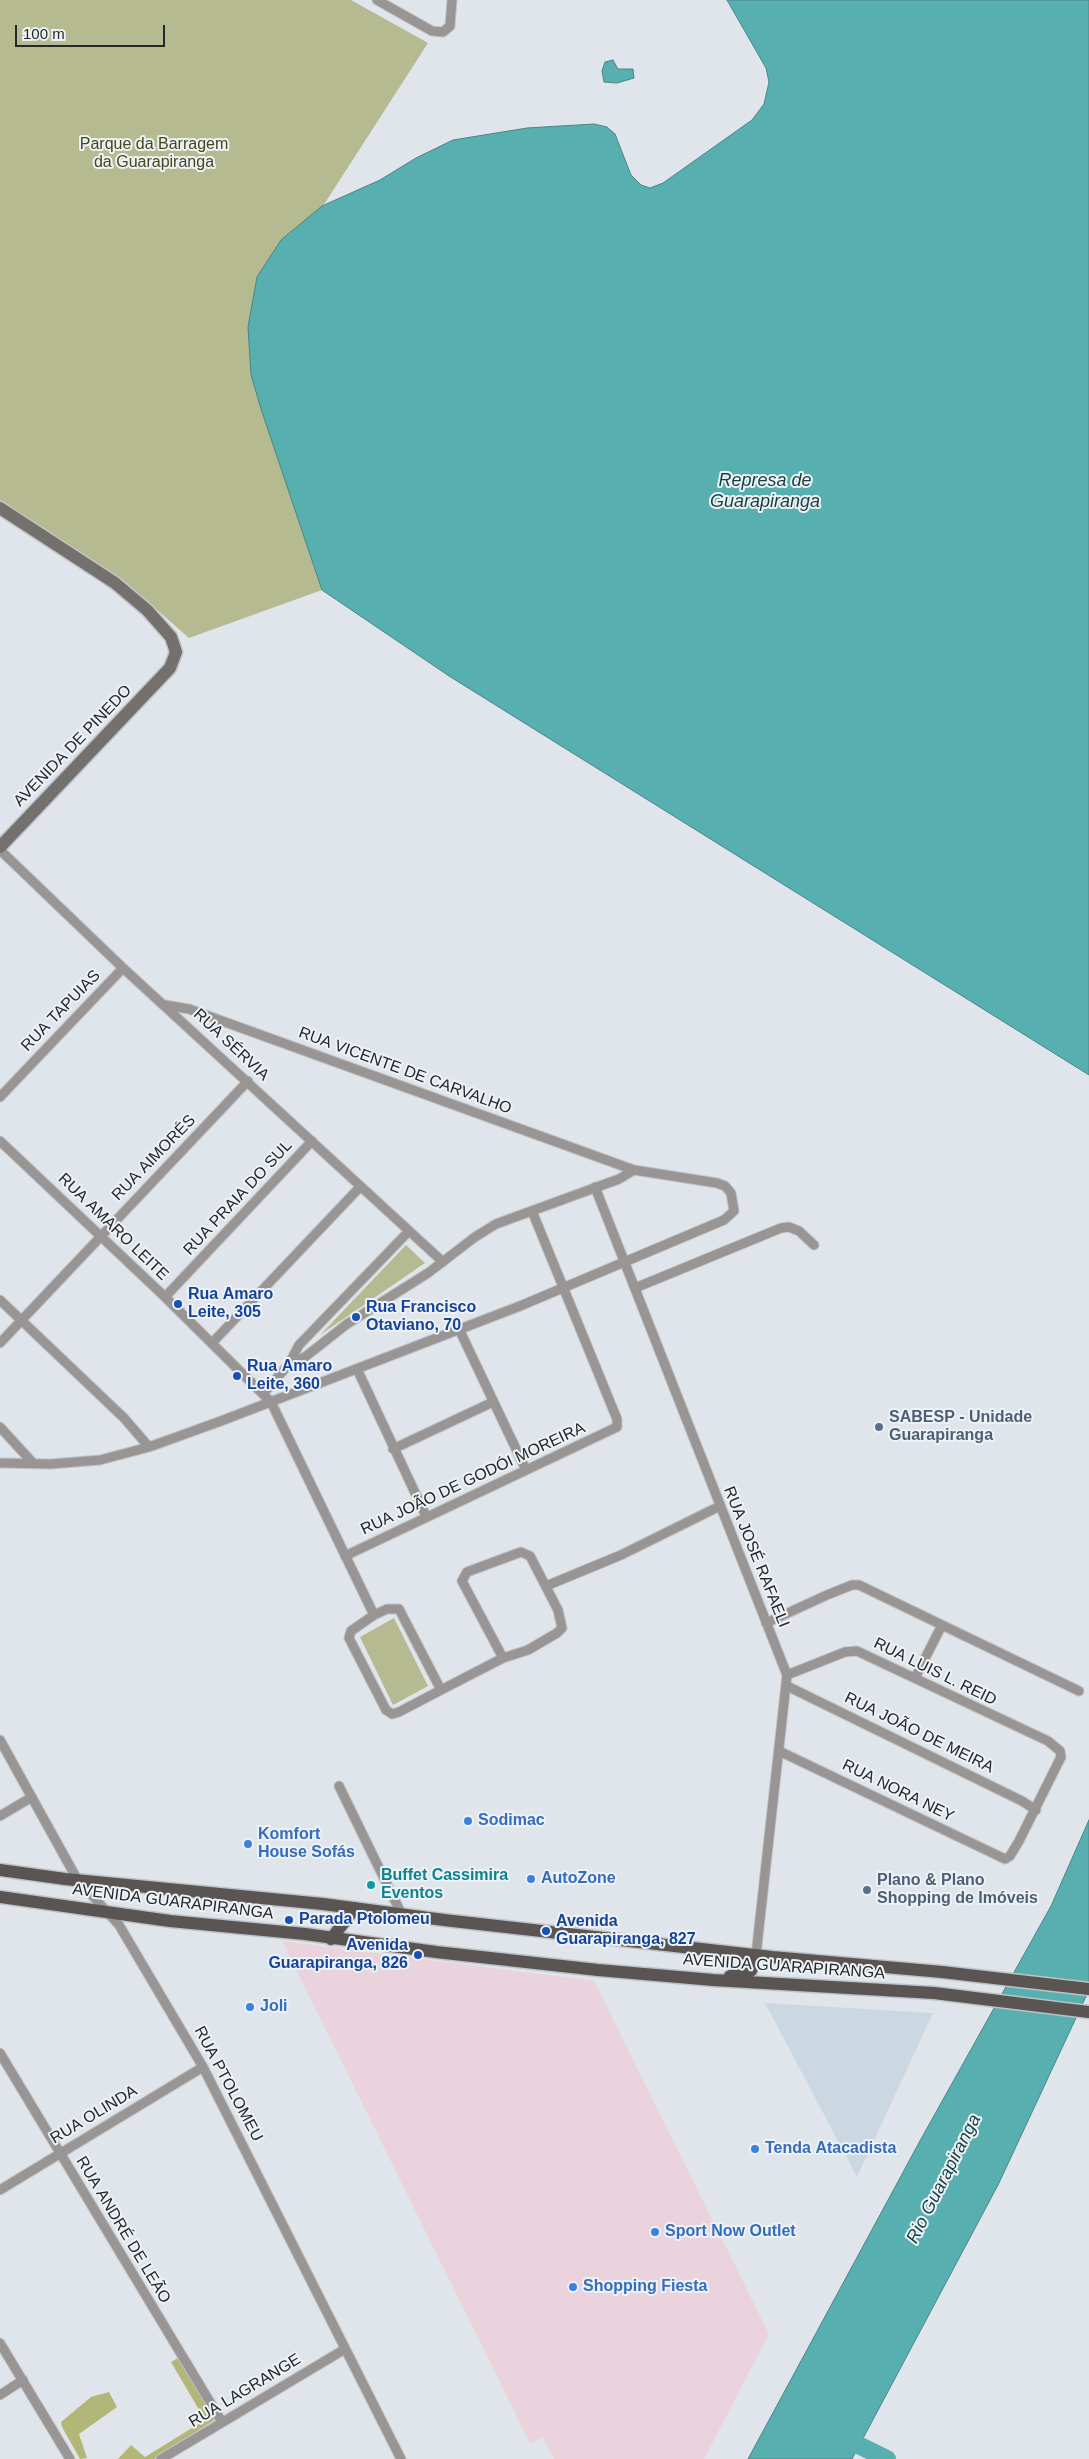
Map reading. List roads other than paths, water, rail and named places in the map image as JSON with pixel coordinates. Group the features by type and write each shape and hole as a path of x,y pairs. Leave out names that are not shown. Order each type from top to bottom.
{"main road":[{"name":"AVENIDA GUARAPIRANGA","path":"0,1870 355,1908 756,1955 942,1972 1089,1989"},
{"name":"AVENIDA GUARAPIRANGA","path":"0,1897 110,1913 305,1934 331,1939 598,1970 713,1980 934,1993 1089,2012"},
{"path":"331,1939 355,1908"},
{"path":"713,1980 750,1971 756,1955"}],"street":[{"path":"377,0 432,31 443,32 448,30 452,16 452,0"},
{"name":"AVENIDA DE PINEDO","path":"0,508 100,573 147,610 174,643 174,661 170,668 0,848"},
{"name":"RUA SÉRVIA","path":"0,848 123,968 442,1262"},
{"name":"RUA TAPUIAS","path":"0,1097 123,968"},
{"name":"RUA VICENTE DE CARVALHO","path":"165,1005 189,1009 634,1170 708,1181 725,1186 733,1199 734,1209 732,1214 724,1220 625,1260"},
{"name":"RUA AIMORÉS","path":"0,1344 248,1082"},
{"name":"RUA AMARO LEITE","path":"0,1140 212,1342 271,1402 374,1615"},
{"name":"RUA PRAIA DO SUL","path":"165,1297 312,1141"},
{"path":"289,1364 305,1357 346,1324 413,1283 486,1229 619,1179 634,1170"},
{"path":"212,1342 360,1187"},
{"name":"RUA JOSÉ RAFAELI","path":"595,1187 787,1675 756,1955"},
{"path":"532,1211 562,1287"},
{"path":"635,1288 781,1228 789,1227 799,1231 814,1245"},
{"path":"263,1394 289,1364 299,1344 409,1231"},
{"path":"0,1463 51,1464 100,1460 148,1447 357,1369 625,1260"},
{"name":"RUA JOÃO DE GODÓI MOREIRA","path":"345,1556 426,1516 615,1430 616,1419 562,1287"},
{"path":"0,1300 124,1418 148,1447"},
{"path":"459,1329 526,1470"},
{"path":"357,1369 426,1516"},
{"path":"393,1449 493,1402"},
{"path":"0,1427 33,1463"},
{"path":"546,1586 621,1554 720,1506"},
{"path":"442,1690 402,1612 392,1608 374,1615 355,1628 349,1638 384,1706 392,1714 442,1690 503,1658 528,1650 562,1628 558,1610 530,1556 521,1552 467,1572 462,1581 503,1658"},
{"path":"766,1623 827,1595 857,1584 1079,1691"},
{"path":"915,1678 942,1625"},
{"name":"RUA LUIS L. REID","path":"787,1675 845,1652 854,1651 1048,1741 1055,1745 1062,1757 1036,1810"},
{"name":"RUA JOÃO DE MEIRA","path":"787,1686 1022,1801 1036,1810"},
{"name":"RUA PTOLOMEU","path":"0,1740 77,1879 110,1913 167,2003 203,2067 401,2459"},
{"name":"RUA NORA NEY","path":"779,1751 1004,1859 1010,1856 1036,1810"},
{"path":"339,1786 402,1915"},
{"path":"0,1816 32,1797"},
{"name":"RUA ANDRÉ DE LEÃO","path":"0,2053 222,2422"},
{"name":"RUA OLINDA","path":"0,2190 203,2067"},
{"path":"0,2343 70,2459"},
{"name":"RUA LAGRANGE","path":"161,2459 345,2349"},
{"path":"0,2395 23,2380"}],"water":[{"name":"Represa de Guarapiranga","path":"727,0 1089,0 1089,1075 449,676 322,590 262,412 251,375 248,327 257,277 281,240 322,206 380,180 416,158 453,140 527,128 594,124 607,127 615,134 631,175 641,185 650,188 663,183 752,120 764,104 769,82 766,68"},
{"path":"613,60 618,69 633,69 634,78 617,83 604,82 602,71 605,62"},
{"name":"Rio Guarapiranga","path":"1089,1820 1089,1990 998,2185 852,2459 748,2459 921,2139 1051,1906"}],"waterway":[{"path":"838,2435 887,2459"}],"place":[{"name":"Rua Amaro Leite, 305","path":"178,1304"},
{"name":"Rua Francisco Otaviano, 70","path":"356,1317"},
{"name":"Rua Amaro Leite, 360","path":"237,1376"},
{"name":"SABESP - Unidade Guarapiranga","path":"879,1427"},
{"name":"Sodimac","path":"468,1821"},
{"name":"Komfort House Sofás","path":"248,1844"},
{"name":"AutoZone","path":"531,1879"},
{"name":"Buffet Cassimira Eventos","path":"371,1885"},
{"name":"Plano & Plano Shopping de Imóveis","path":"867,1890"},
{"name":"Parada Ptolomeu","path":"289,1920"},
{"name":"Avenida Guarapiranga, 827","path":"546,1931"},
{"name":"Avenida Guarapiranga, 826","path":"418,1955"},
{"name":"Joli","path":"250,2007"},
{"name":"Tenda Atacadista","path":"755,2149"},
{"name":"Sport Now Outlet","path":"655,2232"},
{"name":"Shopping Fiesta","path":"573,2287"}],"park label":[{"name":"Parque da Barragem da Guarapiranga","path":"154,154"}]}
